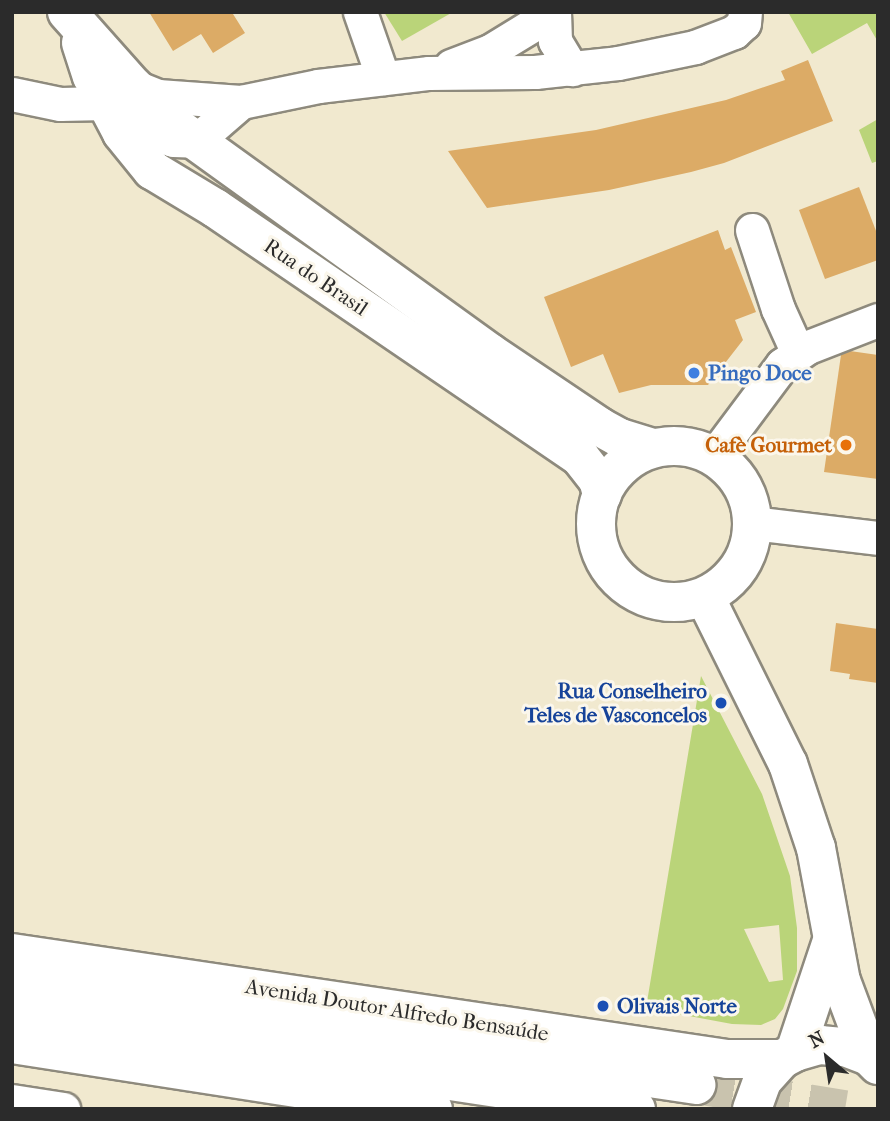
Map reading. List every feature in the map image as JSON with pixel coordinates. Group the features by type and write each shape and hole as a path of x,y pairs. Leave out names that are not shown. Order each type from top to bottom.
{"main road":[{"name":"Rua do Brasil","path":"71,18 92,76 578,412 620,438 652,449"},
{"name":"Rua do Brasil","path":"120,95 138,155 152,170 580,457 598,480 602,494"},
{"path":"674,445 714,456 730,468 747,493 753,523 747,554 730,580 705,597 674,602 644,597 618,580 602,554 596,524 602,494 618,468 652,449 674,445"},
{"path":"705,597 788,764 816,848 832,941 850,1011 873,1060"},
{"path":"752,1109 762,1081 789,1055 832,941"},
{"name":"Avenida Doutor Alfredo Bensaúde","path":"12,953 727,1059 789,1055 820,1045 845,1046 873,1060"},
{"name":"Avenida Doutor Alfredo Bensaúde","path":"12,983 696,1085"},
{"path":"12,1016 636,1109"},
{"path":"12,1044 433,1109"}],"street":[{"path":"360,12 383,78"},
{"path":"429,73 464,63 490,51 554,12 555,41 572,69"},
{"path":"12,94 60,104 120,95 226,102 318,86 429,73 572,69 618,63 695,47 740,28 745,12"},
{"path":"179,186 172,162 182,136 226,102"},
{"path":"752,230 778,309 798,353"},
{"path":"714,456 771,378 798,353 878,320"},
{"path":"753,523 878,538"},
{"path":"12,1101 63,1109"}],"green space":[{"path":"384,12 453,12 402,41"},
{"path":"788,12 878,12 878,42 867,23 812,54"},
{"path":"878,119 878,161 872,163 859,130"},
{"path":"701,676 762,794 790,876 797,928 797,971 783,1009 775,1019 761,1025 732,1024 646,1008","holes":["779,925 783,980 769,982 744,929"]}],"building":[{"path":"149,12 235,12 233,14 245,33 213,53 201,34 173,51"},
{"path":"808,60 833,121 724,163 691,172 609,190 487,208 448,151 596,130 726,100 785,80 781,71"},
{"path":"859,187 878,236 878,260 825,279 799,210"},
{"path":"718,230 725,250 731,247 756,312 735,320 743,340 708,385 651,385 619,393 603,354 571,367 544,297"},
{"path":"850,351 878,355 878,479 824,472 841,355"},
{"path":"836,623 878,629 878,683 849,679 850,674 830,671"}],"tunnel":[{"path":"696,1085 845,1109"}],"place":[{"name":"Pingo Doce","path":"694,373"},
{"name":"Cafè Gourmet","path":"846,445"},
{"name":"Rua Conselheiro Teles de Vasconcelos","path":"721,703"},
{"name":"Olivais Norte","path":"603,1006"}]}
